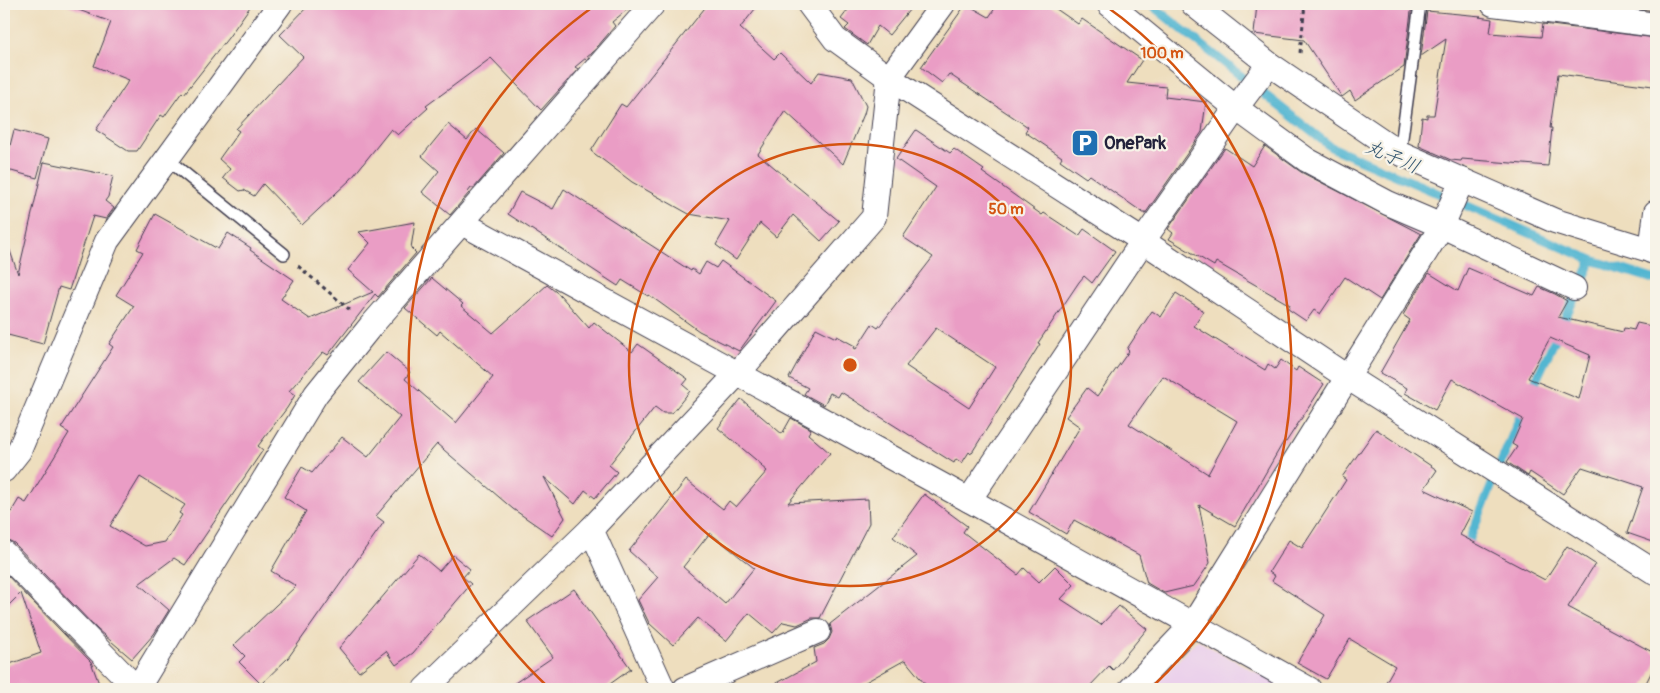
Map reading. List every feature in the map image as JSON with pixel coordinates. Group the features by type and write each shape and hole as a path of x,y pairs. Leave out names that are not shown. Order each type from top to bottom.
{"street":[{"path":"4,470 19,451 107,241 280,4"},
{"path":"4,553 137,689 316,394 370,327 652,4"},
{"path":"809,4 835,39 889,78 1143,241 1347,377 1656,573"},
{"path":"425,689 591,528 738,373 874,217 889,78 943,4"},
{"path":"1109,4 1236,108 1307,160 1388,203 1442,226 1574,288"},
{"path":"1193,4 1270,64 1400,153 1555,220 1654,251 1656,212"},
{"path":"1493,4 1656,25"},
{"path":"970,500 1143,241 1236,108 1270,64"},
{"path":"1131,689 1193,624 1442,226 1462,180"},
{"path":"462,223 970,500 1309,689"},
{"path":"591,528 663,689"},
{"path":"686,689 818,631"}],"lane":[{"path":"1400,153 1420,4"},
{"path":"167,158 284,254"}],"path":[{"path":"1296,82 1305,4"},
{"path":"284,254 370,327"}],"shaded area":[{"path":"1197,640 1287,689 1151,689"}],"building":[{"path":"68,4 252,4 184,94 182,92 164,117 161,115 137,151 128,151 96,130 129,80 94,66 111,22 68,6"},
{"path":"310,4 634,4 612,22 615,26 592,53 575,67 578,69 541,110 491,58 426,106 428,108 398,135 391,129 351,179 302,225 263,184 254,196 244,190 240,191 223,178 230,169 219,159 239,131 236,129 303,57 280,35"},
{"path":"708,4 759,4 740,28 774,59 780,53 811,83 819,72 852,78 866,106 843,164 785,111 758,154 839,221 821,241 793,215 776,237 760,223 736,260 716,245 730,221 689,214 632,182 591,151 621,104 626,107"},
{"path":"849,4 914,4 889,35 878,26 867,45 845,29 849,25 841,19 851,6"},
{"path":"966,4 989,17 998,4 1049,4 1078,24 1082,19 1142,60 1127,83 1166,87 1165,97 1206,102 1202,132 1145,214 1089,175 1086,178 1060,160 1062,157 1025,132 1028,127 949,74 942,83 921,67"},
{"path":"1257,4 1412,4 1404,67 1355,100 1350,91 1342,97 1304,40 1254,34"},
{"path":"1599,4 1656,4 1656,11"},
{"path":"1427,11 1481,16 1479,17 1492,19 1490,33 1541,37 1543,24 1656,38 1656,65 1653,86 1558,74 1550,128 1552,128 1548,166 1462,159 1461,161 1451,160 1419,146 1422,117 1427,118 1427,115 1434,115 1446,39 1421,56"},
{"path":"448,124 467,140 476,129 504,153 474,188 471,188 450,215 422,192 439,171 422,156"},
{"path":"14,130 48,139 37,178 4,169"},
{"path":"916,130 950,153 954,149 984,170 982,172 1042,215 1044,213 1079,236 1084,229 1115,251 1092,283 1084,276 1079,282 1038,343 1040,344 971,454 969,452 962,463 956,459 954,463 841,392 838,397 830,393 824,405 804,394 808,388 789,378 816,328 836,338 837,336 855,346 854,348 856,349 872,324 878,328 933,257 903,237 936,187 896,159","holes":["936,328 995,367 969,408 906,366"]},
{"path":"1265,146 1301,172 1421,234 1380,300 1345,277 1320,314 1314,310 1306,321 1288,309 1290,305 1216,262 1214,266 1169,239 1173,233 1168,229 1225,148 1252,166"},
{"path":"44,162 113,176 108,197 105,201 114,208 106,219 93,216 69,290 59,287 43,344 4,334 4,242 7,242 18,274"},
{"path":"564,189 691,271 692,269 699,274 706,262 716,268 721,261 776,301 739,351 699,331 649,295 622,280 618,286 508,214 520,192 553,209"},
{"path":"155,214 218,249 228,233 294,280 281,299 310,319 373,292 348,270 370,243 359,232 415,222 411,248 416,253 378,297 375,294 328,355 323,352 289,391 295,395 258,446 263,450 185,565 174,558 139,584 169,610 154,634 132,659 98,630 14,543 4,540 4,524 19,499 26,503 69,433 61,428 113,347 109,344 134,306 116,295 143,252 137,249","holes":["140,477 185,505 179,513 182,515 165,542 145,546 110,526"]},
{"path":"1468,268 1534,296 1539,287 1555,294 1567,301 1558,317 1623,332 1624,328 1634,330 1637,323 1656,327 1656,543 1627,533 1643,487 1582,467 1563,494 1530,472 1528,476 1507,462 1517,447 1512,444 1523,419 1452,379 1435,410 1405,393 1407,388 1380,373 1410,320 1403,315 1429,273 1458,291","holes":["1550,338 1590,355 1579,399 1528,378"]},
{"path":"432,278 493,333 547,285 560,295 589,328 594,322 632,352 638,344 688,379 683,385 690,391 672,413 663,413 655,407 609,465 617,472 595,498 585,490 575,504 544,477 565,518 552,536 513,509 437,444 376,516 384,522 288,658 261,684 239,662 245,656 234,645 296,586 271,571 306,511 284,497 302,467 312,473 342,437 368,457 400,417 359,382 386,352 410,372 405,379 456,423 493,377 440,331 437,335 405,308"},
{"path":"1176,293 1204,311 1194,326 1265,370 1268,364 1275,369 1281,360 1296,371 1298,367 1324,384 1286,442 1284,441 1235,526 1199,505 1210,563 1194,586 1164,593 1147,583 1139,555 1074,520 1066,534 1029,512 1080,427 1066,417 1087,388 1097,396 1129,351 1127,349 1152,311 1161,317","holes":["1163,376 1237,421 1208,474 1129,424"]},
{"path":"741,399 782,434 791,418 811,429 808,434 830,453 788,503 868,499 869,523 820,618 812,618 797,625 783,622 773,633 749,613 726,641 698,618 673,645 649,623 638,600 658,577 629,551 686,480 723,509 729,501 736,507 767,471 718,428","holes":["710,533 754,568 725,604 683,567"]},
{"path":"1376,429 1437,470 1424,489 1472,512 1460,535 1545,580 1567,546 1595,564 1568,607 1656,654 1656,663 1643,689 1382,689 1395,666 1350,639 1326,679 1297,663 1325,615 1272,581 1275,576 1269,572 1289,540 1302,548 1346,480 1342,477"},
{"path":"924,494 967,526 963,532 1018,575 1024,568 1039,582 1055,566 1074,585 1061,599 1101,625 1119,606 1147,629 1113,670 1109,666 1087,689 929,689 905,660 853,689 766,689 816,662 814,648 824,644 829,639 832,632 830,624 917,556 893,537"},
{"path":"419,554 439,571 453,555 470,569 463,577 471,584 413,653 396,665 386,651 359,672 339,648"},
{"path":"4,572 91,662 101,689 4,689 4,666 41,653 21,593 4,610"},
{"path":"574,589 631,669 603,689 506,689 553,657 527,621"}],"waterway":[{"name":"丸子川","path":"1150,4 1331,147 1592,260 1656,280"},
{"path":"1531,391 1592,260"},
{"path":"1465,550 1524,407"}],"place":[{"name":"OnePark","path":"1085,143"}]}
